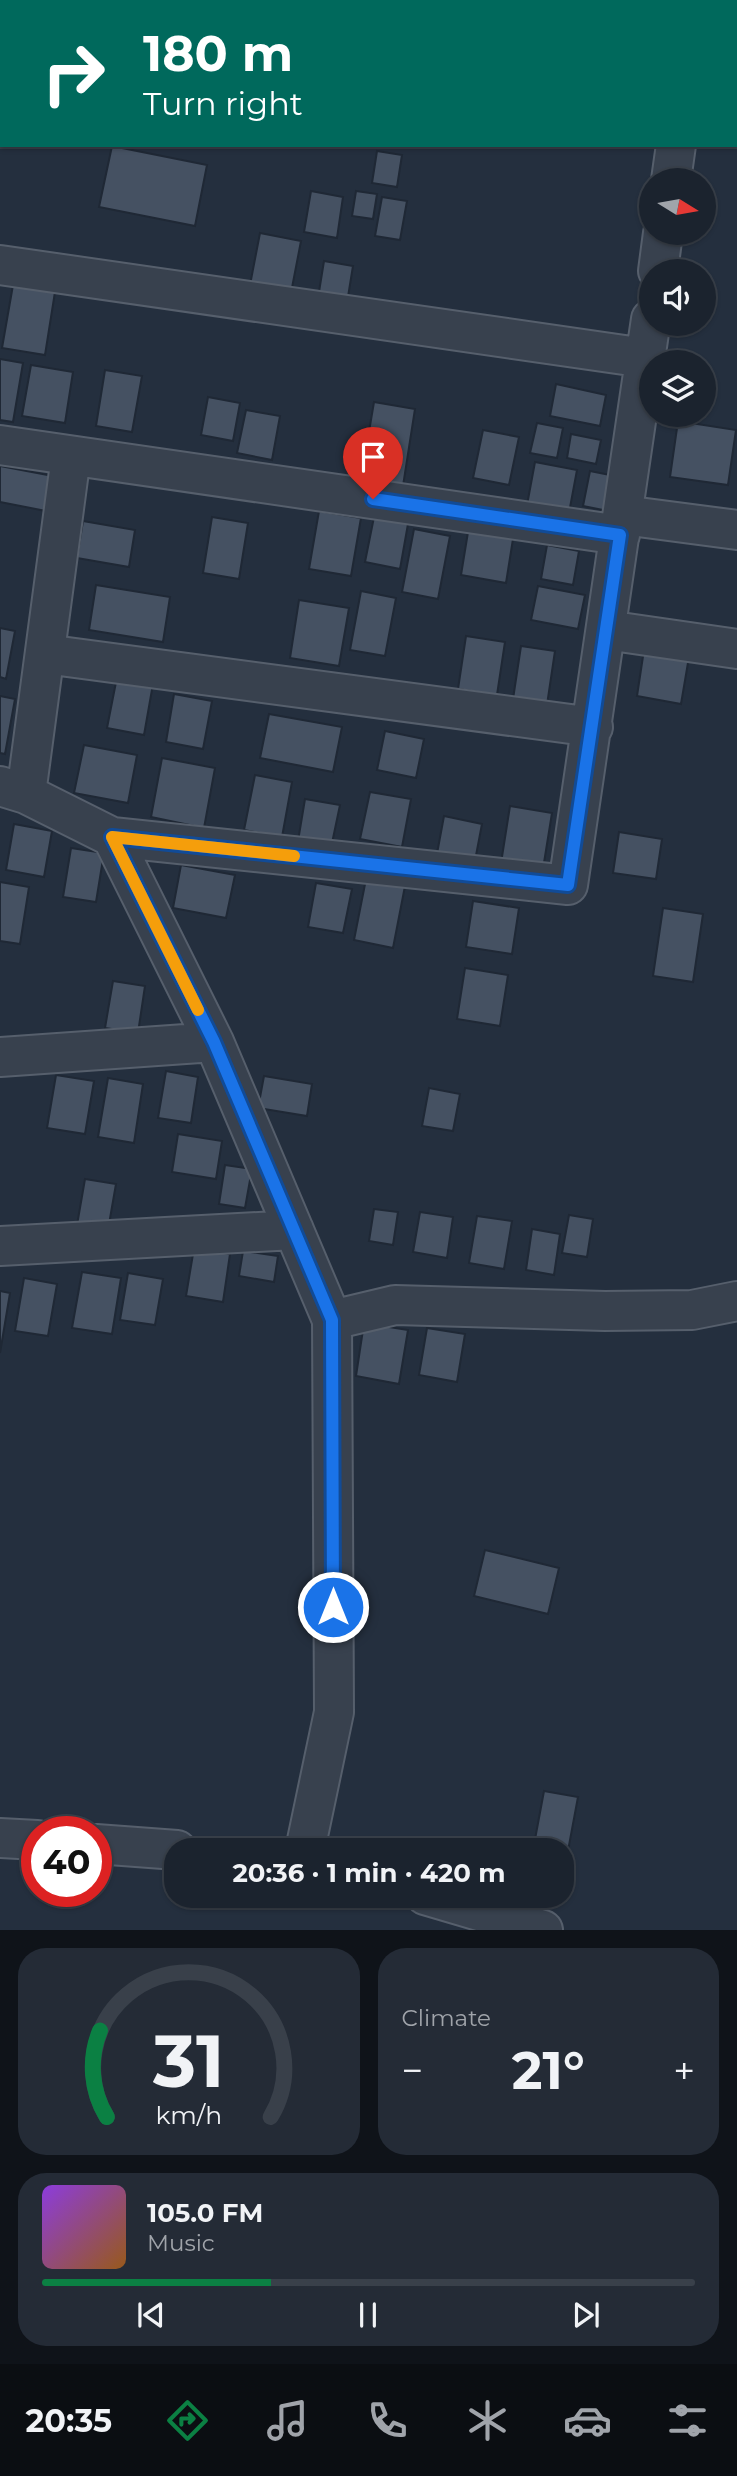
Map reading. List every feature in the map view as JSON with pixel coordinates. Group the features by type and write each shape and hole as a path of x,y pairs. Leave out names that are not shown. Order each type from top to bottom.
{"street":[{"path":"673,168 676,147"},
{"path":"0,265 639,357"},
{"path":"71,456 45,654 8,793 112,837 568,885 639,402"},
{"path":"0,445 622,525 737,530"},
{"path":"606,630 737,649"},
{"path":"45,654 593,727"},
{"path":"112,837 214,1042 332,1320 334,1712 308,1838"},
{"path":"0,1057 214,1042"},
{"path":"0,1246 294,1230"},
{"path":"332,1320 395,1305 606,1311 692,1310 737,1301"},
{"path":"0,1838 21,1839"},
{"path":"112,1845 164,1849"},
{"path":"468,1908 542,1930"}],"building":[{"path":"112,147 207,165 195,226 99,207"},
{"path":"377,151 402,155 397,187 372,183"},
{"path":"311,191 343,197 337,238 304,232"},
{"path":"356,191 377,194 373,219 352,216"},
{"path":"382,197 407,201 400,240 375,236"},
{"path":"260,233 301,241 291,293 250,285"},
{"path":"324,261 353,266 347,303 318,298"},
{"path":"13,285 55,292 45,355 2,348"},
{"path":"0,359 23,363 13,422 0,420"},
{"path":"31,365 73,372 65,423 22,416"},
{"path":"105,370 142,376 132,432 96,426"},
{"path":"556,384 606,395 600,426 550,416"},
{"path":"208,397 240,403 233,441 201,435"},
{"path":"374,402 415,409 403,486 361,479"},
{"path":"246,410 280,416 272,460 237,453"},
{"path":"537,423 563,428 557,458 530,453"},
{"path":"677,427 736,430 728,485 670,477"},
{"path":"483,430 519,437 509,485 473,478"},
{"path":"571,434 601,440 596,464 567,458"},
{"path":"535,462 577,470 569,513 527,505"},
{"path":"0,466 53,476 46,511 0,502"},
{"path":"590,471 615,476 608,511 583,506"},
{"path":"319,511 361,518 351,576 309,569"},
{"path":"212,517 248,523 239,579 203,573"},
{"path":"374,517 408,524 400,569 365,562"},
{"path":"83,521 135,530 129,567 77,558"},
{"path":"414,529 450,536 438,599 402,592"},
{"path":"468,532 513,539 506,583 461,575"},
{"path":"547,545 579,551 573,585 541,579"},
{"path":"96,585 170,597 163,642 89,630"},
{"path":"538,586 585,595 578,629 531,620"},
{"path":"361,591 396,598 385,656 350,650"},
{"path":"299,600 349,608 339,666 290,658"},
{"path":"0,628 15,631 6,679 0,677"},
{"path":"466,636 505,642 497,695 458,689"},
{"path":"645,643 690,651 681,704 637,696"},
{"path":"521,646 555,651 547,705 513,699"},
{"path":"117,677 153,684 144,735 107,728"},
{"path":"174,694 212,701 203,749 166,742"},
{"path":"0,696 15,699 5,754 0,753"},
{"path":"269,714 342,727 333,772 260,758"},
{"path":"385,731 424,739 416,778 377,770"},
{"path":"84,745 137,755 128,803 74,793"},
{"path":"162,758 215,768 204,828 151,817"},
{"path":"255,775 292,782 282,837 244,830"},
{"path":"370,792 411,799 402,847 360,839"},
{"path":"305,799 340,805 331,848 298,841"},
{"path":"510,806 552,813 543,869 501,863"},
{"path":"444,816 482,824 474,866 436,859"},
{"path":"14,824 52,831 44,877 6,870"},
{"path":"619,832 662,839 656,879 613,873"},
{"path":"71,848 104,853 96,902 63,897"},
{"path":"181,865 235,875 226,918 173,908"},
{"path":"366,879 405,886 393,948 354,940"},
{"path":"0,882 29,887 20,944 0,941"},
{"path":"316,883 352,889 343,933 308,927"},
{"path":"473,901 519,908 512,954 466,947"},
{"path":"663,908 703,914 693,982 653,976"},
{"path":"465,968 508,975 500,1026 457,1019"},
{"path":"113,981 145,986 138,1033 105,1028"},
{"path":"166,1071 198,1077 191,1123 158,1118"},
{"path":"56,1075 94,1081 85,1134 47,1128"},
{"path":"264,1076 312,1084 307,1116 258,1108"},
{"path":"108,1078 143,1084 134,1143 98,1137"},
{"path":"429,1088 460,1094 453,1131 422,1126"},
{"path":"178,1134 222,1141 216,1179 172,1172"},
{"path":"225,1165 252,1169 245,1208 219,1204"},
{"path":"85,1179 116,1184 108,1230 77,1225"},
{"path":"374,1209 398,1212 393,1245 369,1241"},
{"path":"420,1212 453,1217 447,1258 413,1252"},
{"path":"569,1215 593,1219 587,1257 562,1253"},
{"path":"477,1216 512,1221 504,1269 469,1263"},
{"path":"532,1229 560,1234 554,1275 526,1270"},
{"path":"194,1248 230,1254 223,1302 186,1296"},
{"path":"243,1251 278,1256 274,1282 239,1276"},
{"path":"82,1272 121,1278 112,1334 72,1328"},
{"path":"128,1273 163,1279 155,1325 120,1320"},
{"path":"24,1278 57,1284 48,1336 15,1331"},
{"path":"0,1291 10,1293 0,1353"},
{"path":"364,1323 408,1330 399,1384 356,1376"},
{"path":"427,1328 465,1334 457,1382 419,1375"},
{"path":"485,1550 559,1568 548,1614 474,1596"},
{"path":"544,1791 578,1797 570,1838 535,1838"}],"slow traffic":[{"path":"198,1010 112,837 294,856"}],"route":[{"path":"333,1607 332,1320 214,1042 112,837 568,885 620,535 373,499"}]}
